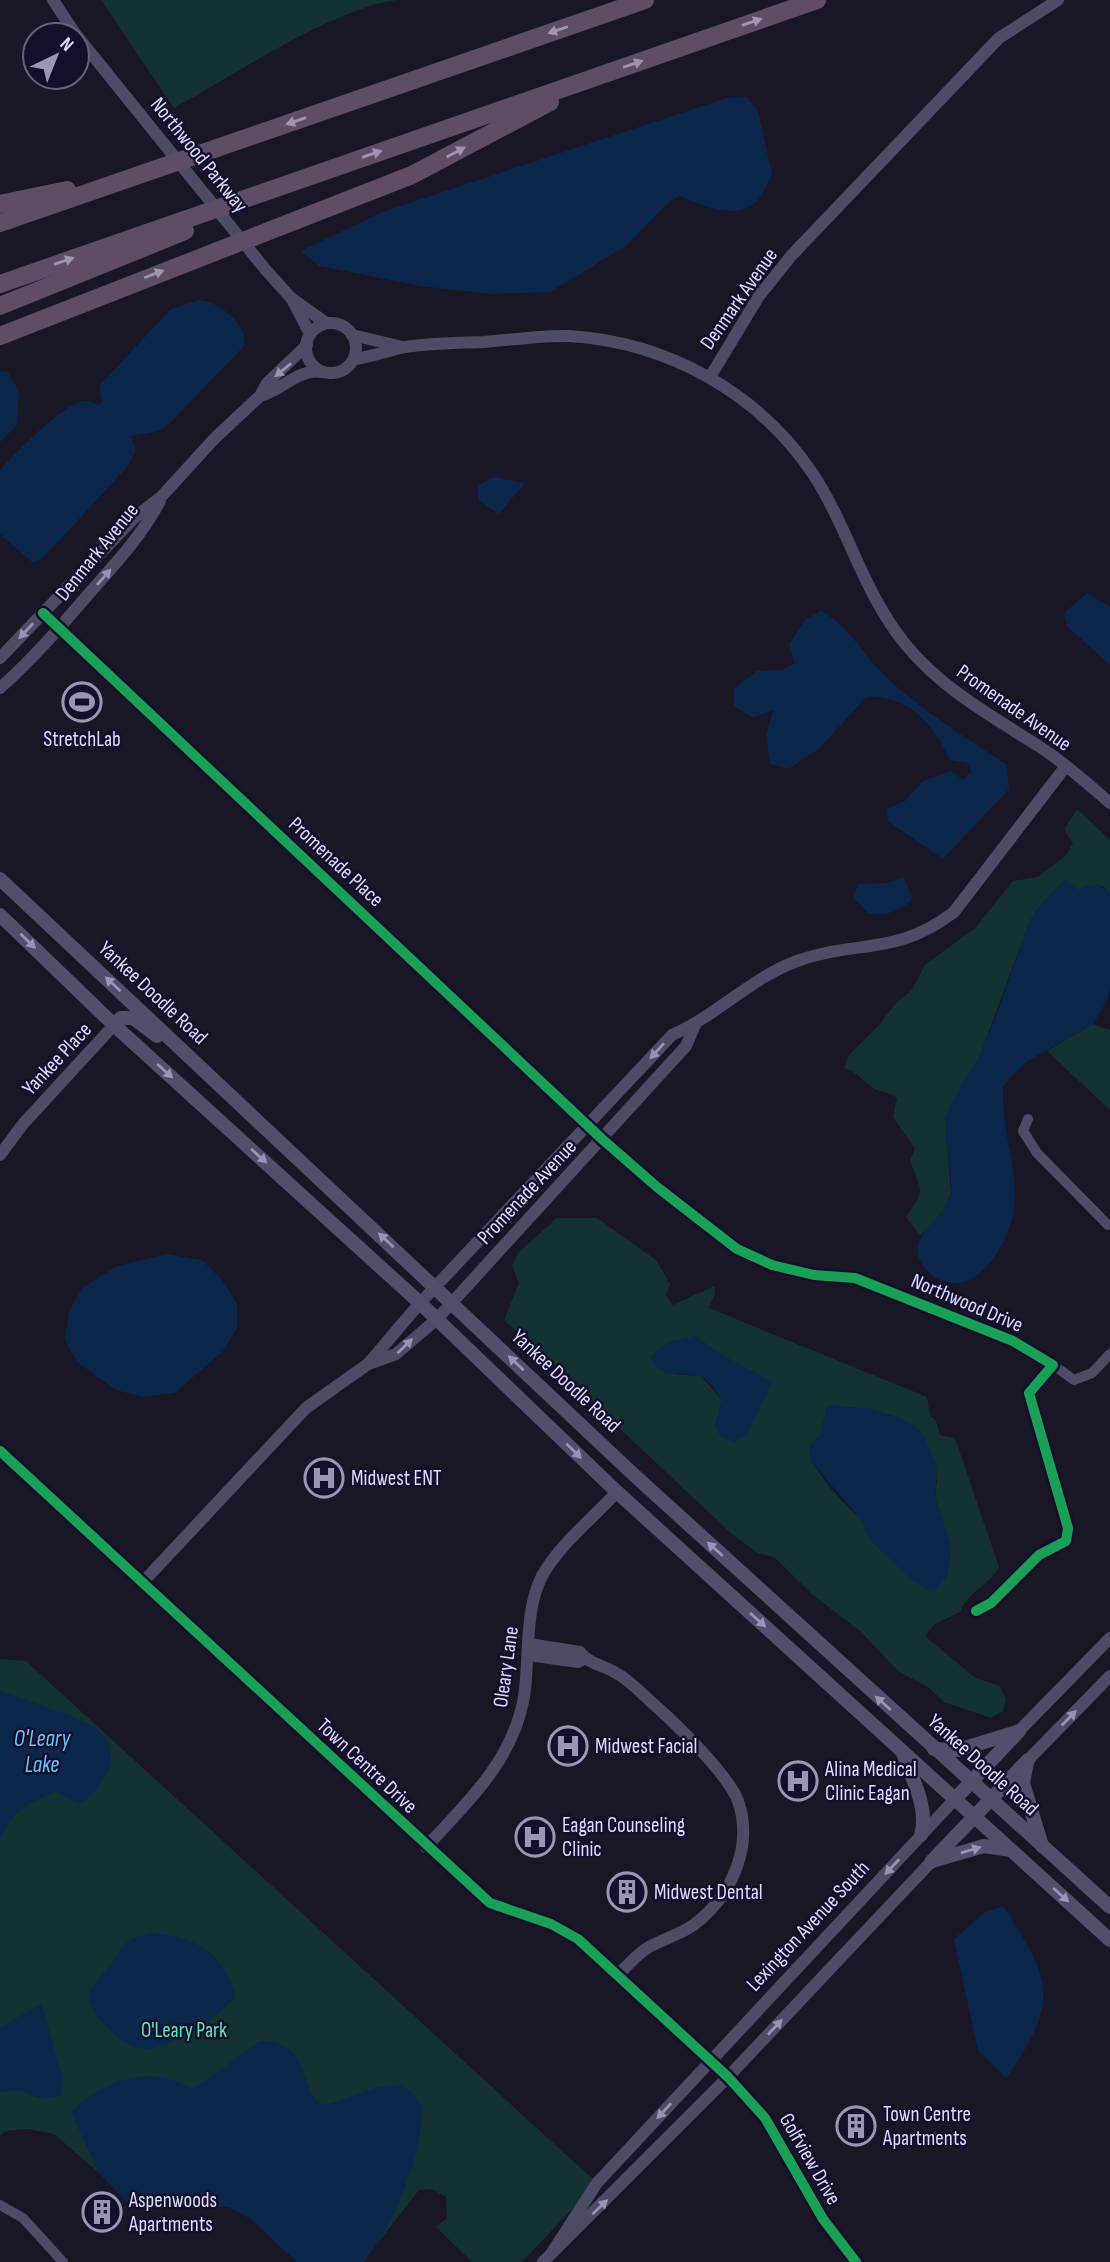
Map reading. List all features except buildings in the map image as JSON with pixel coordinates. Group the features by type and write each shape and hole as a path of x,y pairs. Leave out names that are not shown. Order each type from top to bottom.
{"highway":[{"path":"0,223 645,0"},
{"path":"0,284 817,0"},
{"path":"0,336 412,174 603,74"},
{"path":"0,306 325,171"},
{"path":"0,204 149,172"}],"main road":[{"name":"Yankee Doodle Road","path":"0,878 633,1474 989,1800 1110,1907"},
{"name":"Yankee Doodle Road","path":"0,915 114,1025 420,1303 617,1492 1110,1940"},
{"path":"114,1025 121,1018 133,1018 224,1088"},
{"path":"934,1749 958,1750 1019,1731"},
{"name":"Lexington Avenue South","path":"955,1799 1019,1731"},
{"path":"903,1752 924,1811 925,1822 921,1836"},
{"path":"1028,1760 1023,1783 1042,1846"},
{"name":"Lexington Avenue South","path":"931,1862 1028,1760"},
{"path":"931,1862 984,1846 1011,1850"}],"street":[{"name":"Northwood Parkway","path":"53,0 67,21"},
{"name":"Denmark Avenue","path":"352,335 403,347 578,337 631,346 669,357 710,377 759,296 791,256 999,38 1058,0"},
{"name":"Northwood Parkway","path":"91,57 146,118 265,269 291,298 326,323"},
{"name":"Northwood Parkway","path":"291,298 309,339"},
{"path":"326,323 343,325 352,335 356,353 354,359 338,373 323,372 310,363 309,339 326,323"},
{"name":"Denmark Avenue","path":"0,688 59,629 146,527 162,498 215,438 260,396 267,383 309,339"},
{"name":"Denmark Avenue","path":"354,359 377,357 403,347"},
{"name":"Denmark Avenue","path":"260,396 275,392 310,370 323,372"},
{"name":"Promenade Avenue","path":"142,1583 306,1408 368,1364 420,1303 672,1035 695,1025 737,995 796,961 903,941 942,922 954,912 1066,765 959,695 909,648 892,628 867,586 841,526 813,474 771,424 710,377"},
{"name":"Denmark Avenue","path":"0,658 134,518 162,498"},
{"name":"Promenade Place","path":"43,613 602,1139"},
{"path":"1066,765 1110,803"},
{"name":"Yankee Place","path":"1,1152 114,1025"},
{"name":"Promenade Avenue","path":"368,1364 396,1354 437,1319 686,1046 695,1025"},
{"path":"1028,1119 1023,1131 1037,1153 1109,1225"},
{"name":"Northwood Drive","path":"602,1139 657,1187 737,1249 784,1268 814,1275 855,1278 1013,1341 1053,1364 1074,1380 1092,1373 1110,1354"},
{"path":"975,1611 991,1603 1039,1555 1066,1541 1068,1528 1029,1393 1053,1364"},
{"name":"Town Centre Drive","path":"0,1451 426,1847 490,1903 551,1924 578,1939 728,2077"},
{"name":"Oleary Lane","path":"426,1847 488,1781 511,1742 524,1699 534,1604 544,1573 617,1492"},
{"name":"Lexington Avenue South","path":"1019,1731 1110,1638"},
{"path":"529,1650 580,1652 584,1659 617,1673 652,1703 723,1776 739,1803 744,1832 740,1866 722,1896 703,1918 687,1930 647,1948 618,1975"},
{"name":"Lexington Avenue South","path":"1028,1760 1110,1675"},
{"name":"Lexington Avenue South","path":"547,2258 597,2183 955,1799"},
{"name":"Lexington Avenue South","path":"547,2258 728,2077 931,1862"},
{"name":"Golfview Drive","path":"728,2077 765,2118 822,2219 856,2262"},
{"path":"0,2205 23,2218 63,2262"}],"green space":[{"path":"101,0 397,0 371,6 314,29 174,108"},
{"path":"1077,809 1110,840 1110,894 1103,886 1079,891 1065,880 1037,909 1029,923 981,1053 945,1119 951,1192 944,1211 920,1236 906,1217 920,1194 920,1189 910,1160 915,1149 893,1117 897,1098 875,1089 856,1073 844,1068 849,1055 897,1002 912,990 925,965 975,928 1013,881 1038,877 1066,855 1073,843 1064,830"},
{"path":"1093,1024 1110,1030 1110,1110 1047,1051"},
{"path":"557,1218 597,1218 656,1260 670,1284 666,1295 673,1305 714,1286 715,1293 709,1308 927,1397 930,1415 936,1421 940,1435 955,1438 999,1567 968,1599 960,1612 935,1624 925,1636 974,1677 1000,1686 1006,1700 1003,1711 991,1718 944,1702 928,1687 899,1672 860,1631 814,1596 774,1557 758,1553 733,1535 504,1320 519,1283 512,1266 518,1253","holes":["695,1336 723,1356 772,1382 746,1435 715,1426 722,1400 701,1376 674,1374","828,1405 869,1409 900,1418 937,1480 935,1497 943,1522 915,1583 872,1541 861,1520 832,1490 811,1461 810,1444 820,1437"]},
{"name":"O'Leary Park","path":"0,1659 26,1661 597,2183 522,2262 472,2262 436,2227 447,2218 446,2197 432,2189 419,2190 363,2262 297,2262 251,2219 229,2207 143,2207 126,2201 99,2173 54,2134 28,2129 5,2131 0,2136"}],"water":[{"path":"747,97 758,111 772,174 759,199 741,210 730,211 709,207 680,196 668,203 626,246 550,292 490,294 420,286 319,266 301,251 382,212 727,98"},
{"path":"199,300 223,309 237,322 242,330 244,346 169,424 159,431 131,436 136,451 127,467 42,559 32,562 0,534 0,470 39,431 63,412 83,401 99,405 102,401 99,386 171,309"},
{"path":"7,371 19,391 17,425 0,442 0,372"},
{"path":"493,477 525,483 499,514 478,500 478,485"},
{"path":"1087,593 1110,607 1110,665 1067,626 1064,613"},
{"path":"821,611 840,624 877,668 899,689 1007,765 1009,789 943,859 888,821 886,809 905,801 923,781 951,771 963,780 971,772 968,763 950,760 936,735 917,714 894,700 866,697 819,749 788,769 770,764 766,735 773,710 753,718 734,706 734,689 757,671 782,670 795,663 789,644 805,620"},
{"path":"903,877 913,898 899,909 882,914 869,914 854,898 858,884 888,883"},
{"path":"1065,880 1079,890 1095,885 1110,894 1110,990 1093,1024 1026,1062 1003,1086 1006,1132 1014,1174 1013,1216 1006,1238 981,1272 964,1282 942,1281 925,1269 918,1253 918,1244 948,1202 951,1192 946,1118 988,1036 1029,923 1037,909"},
{"path":"166,1254 202,1260 222,1280 237,1303 237,1328 223,1351 175,1393 143,1397 116,1390 77,1362 65,1340 69,1311 82,1288 115,1267"},
{"path":"695,1336 723,1356 773,1382 746,1435 734,1443 721,1437 715,1426 722,1400 715,1389 699,1376 658,1369 651,1356 669,1342"},
{"path":"827,1405 869,1409 900,1418 916,1426 926,1440 937,1468 935,1497 952,1549 947,1576 934,1593 915,1583 872,1541 861,1520 811,1461 810,1444 820,1437"},
{"name":"O'Leary Lake","path":"0,1691 66,1714 97,1729 108,1744 111,1755 105,1777 86,1799 78,1804 56,1792 38,1800 15,1816 0,1841"},
{"path":"1003,1906 1032,1953 1040,1973 1043,1991 1042,2010 1035,2029 1006,2078 978,2051 954,1939 984,1913"},
{"path":"150,1932 181,1938 205,1949 224,1968 236,1996 194,2030 167,2044 144,2049 124,2041 99,2020 91,2007 89,1991 128,1941"},
{"path":"42,2004 62,2076 61,2095 46,2098 18,2091 0,2092 0,2027"},
{"path":"260,2041 277,2043 295,2055 321,2105 376,2088 398,2086 407,2089 422,2106 418,2144 404,2188 385,2230 363,2262 297,2262 251,2219 229,2207 143,2207 126,2201 99,2173 71,2112 98,2091 128,2078 160,2077 192,2090"}],"cycle path":[{"path":"43,613 602,1139 657,1187 737,1249 772,1265 814,1275 855,1278 1013,1341 1053,1365 1029,1393 1068,1528 1066,1541 1039,1555 991,1603 976,1611"},
{"path":"0,1451 490,1903 551,1924 578,1939 728,2077 765,2118 823,2219 856,2262"}],"place":[{"name":"StretchLab","path":"82,702"},
{"name":"Midwest ENT","path":"324,1478"},
{"name":"Midwest Facial","path":"568,1746"},
{"name":"Alina Medical Clinic Eagan","path":"798,1781"},
{"name":"Eagan Counseling Clinic","path":"535,1837"},
{"name":"Midwest Dental","path":"627,1892"},
{"name":"Town Centre Apartments","path":"856,2126"},
{"name":"Aspenwoods Apartments","path":"102,2212"}]}
